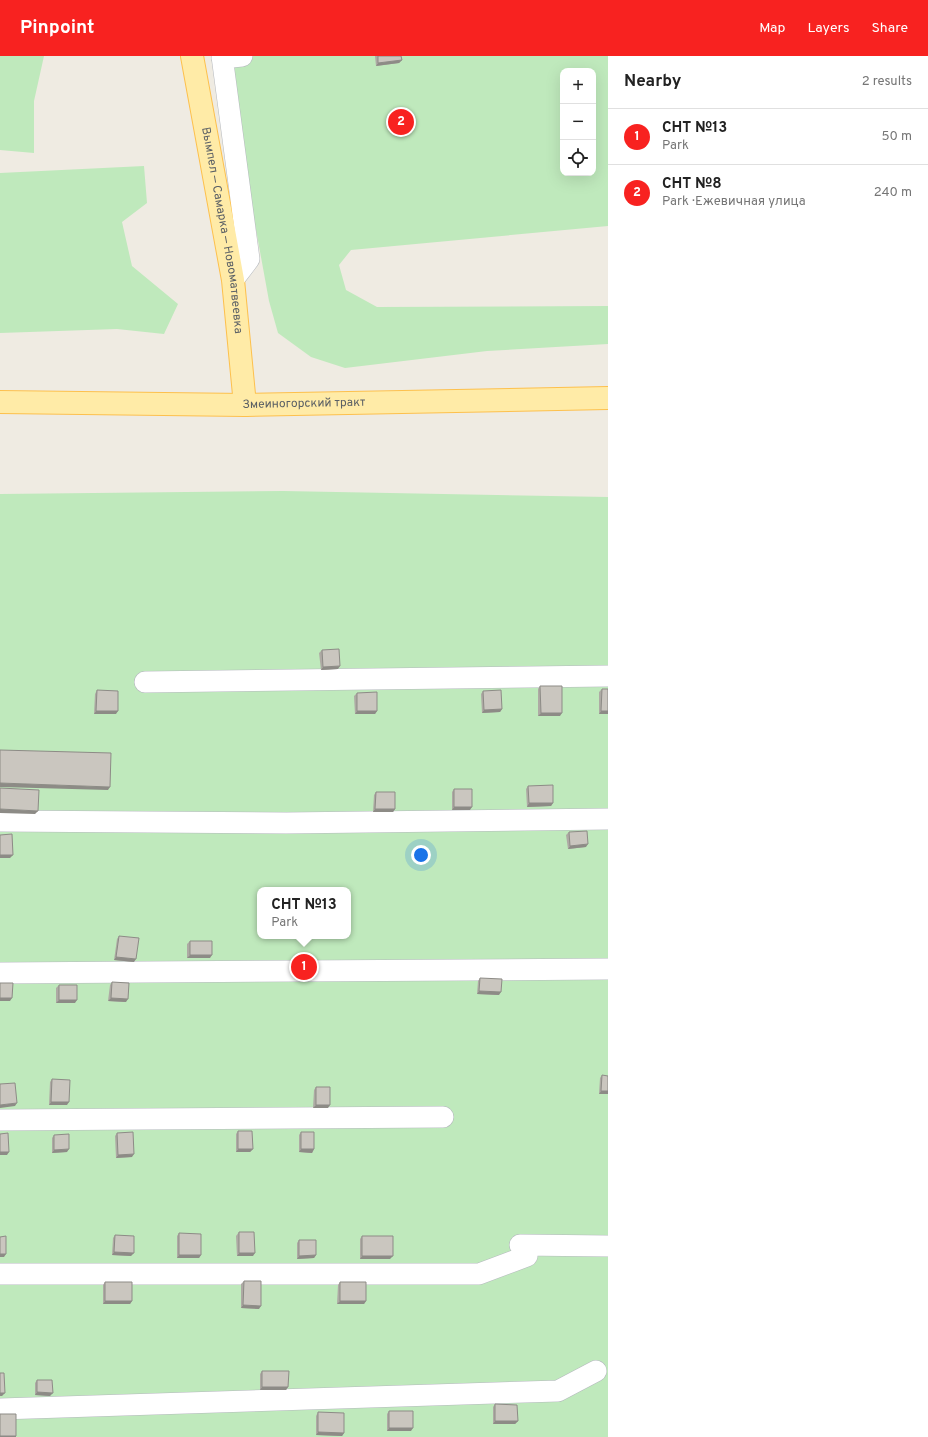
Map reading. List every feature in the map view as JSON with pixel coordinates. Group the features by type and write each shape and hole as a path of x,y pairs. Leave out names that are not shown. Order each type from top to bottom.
{"main road":[{"name":"Вымпел — Самарка — Новоматвеевка","path":"192,56 233,280 244,405"},
{"name":"Змеиногорский тракт","path":"0,402 244,405 608,398"}],"street":[{"path":"229,57 249,259 233,280"},
{"path":"145,682 608,676"},
{"path":"0,821 286,823 608,819"},
{"path":"0,974 608,969"},
{"path":"0,1120 443,1117"},
{"path":"0,1274 479,1274 524,1250 608,1246"},
{"path":"0,1409 558,1391 596,1371"}],"green space":[{"path":"0,56 44,56 34,101 34,153 0,150"},
{"path":"221,56 608,56 608,226 351,250 339,265 346,290 377,307 608,306 608,344 487,351 345,368 311,357 278,333 269,301 251,202"},
{"path":"144,166 147,203 122,222 132,266 178,304 164,334 117,329 0,333 0,173"},
{"path":"283,491 608,497 608,1437 0,1437 0,494"}],"building":[{"path":"378,56 401,56 402,60 378,63"},
{"path":"339,649 340,666 323,667 322,650"},
{"path":"540,686 562,686 562,713 541,713"},
{"path":"602,689 608,689 608,711 601,711"},
{"path":"97,690 118,691 118,711 96,711"},
{"path":"501,690 502,709 484,710 483,691"},
{"path":"377,692 377,711 357,711 357,693"},
{"path":"0,750 111,753 110,787 0,783"},
{"path":"553,785 553,803 529,803 528,786"},
{"path":"0,788 39,790 38,811 0,809"},
{"path":"454,789 472,789 472,807 454,807"},
{"path":"376,792 395,792 395,809 375,809"},
{"path":"587,831 588,844 570,846 569,832"},
{"path":"12,834 13,855 0,855 0,835"},
{"path":"119,936 139,938 136,959 116,957"},
{"path":"190,941 212,941 212,955 190,955"},
{"path":"480,978 502,979 501,992 479,991"},
{"path":"112,982 129,983 128,999 111,998"},
{"path":"0,983 13,983 12,998 0,998"},
{"path":"59,985 77,985 77,1000 59,1000"},
{"path":"602,1075 608,1076 608,1091 601,1091"},
{"path":"52,1079 70,1080 69,1102 51,1102"},
{"path":"15,1083 17,1103 0,1105 0,1084"},
{"path":"316,1087 330,1087 330,1105 316,1105"},
{"path":"238,1131 252,1131 253,1149 238,1149"},
{"path":"133,1132 134,1154 118,1155 117,1133"},
{"path":"301,1132 314,1132 314,1149 301,1149"},
{"path":"8,1133 9,1152 0,1152 0,1134"},
{"path":"69,1134 69,1149 54,1150 54,1135"},
{"path":"239,1232 254,1232 255,1253 239,1253"},
{"path":"179,1233 201,1234 201,1255 179,1255"},
{"path":"115,1235 134,1236 134,1253 114,1252"},
{"path":"6,1236 6,1254 0,1254 0,1237"},
{"path":"362,1236 393,1236 393,1256 362,1256"},
{"path":"299,1240 316,1240 316,1255 299,1256"},
{"path":"244,1281 261,1281 261,1306 243,1305"},
{"path":"105,1282 132,1282 132,1301 105,1301"},
{"path":"340,1282 366,1282 366,1301 340,1301"},
{"path":"262,1371 289,1371 288,1387 262,1387"},
{"path":"0,1373 4,1373 5,1393 0,1393"},
{"path":"37,1380 52,1380 53,1393 37,1392"},
{"path":"495,1404 517,1405 518,1421 495,1421"},
{"path":"389,1411 413,1411 413,1428 389,1428"},
{"path":"318,1412 344,1413 344,1433 318,1432"},
{"path":"0,1414 16,1414 16,1436 0,1436"}],"place":[{"name":"СНТ №8","path":"401,122"},
{"name":"СНТ №13","path":"304,967"}]}
